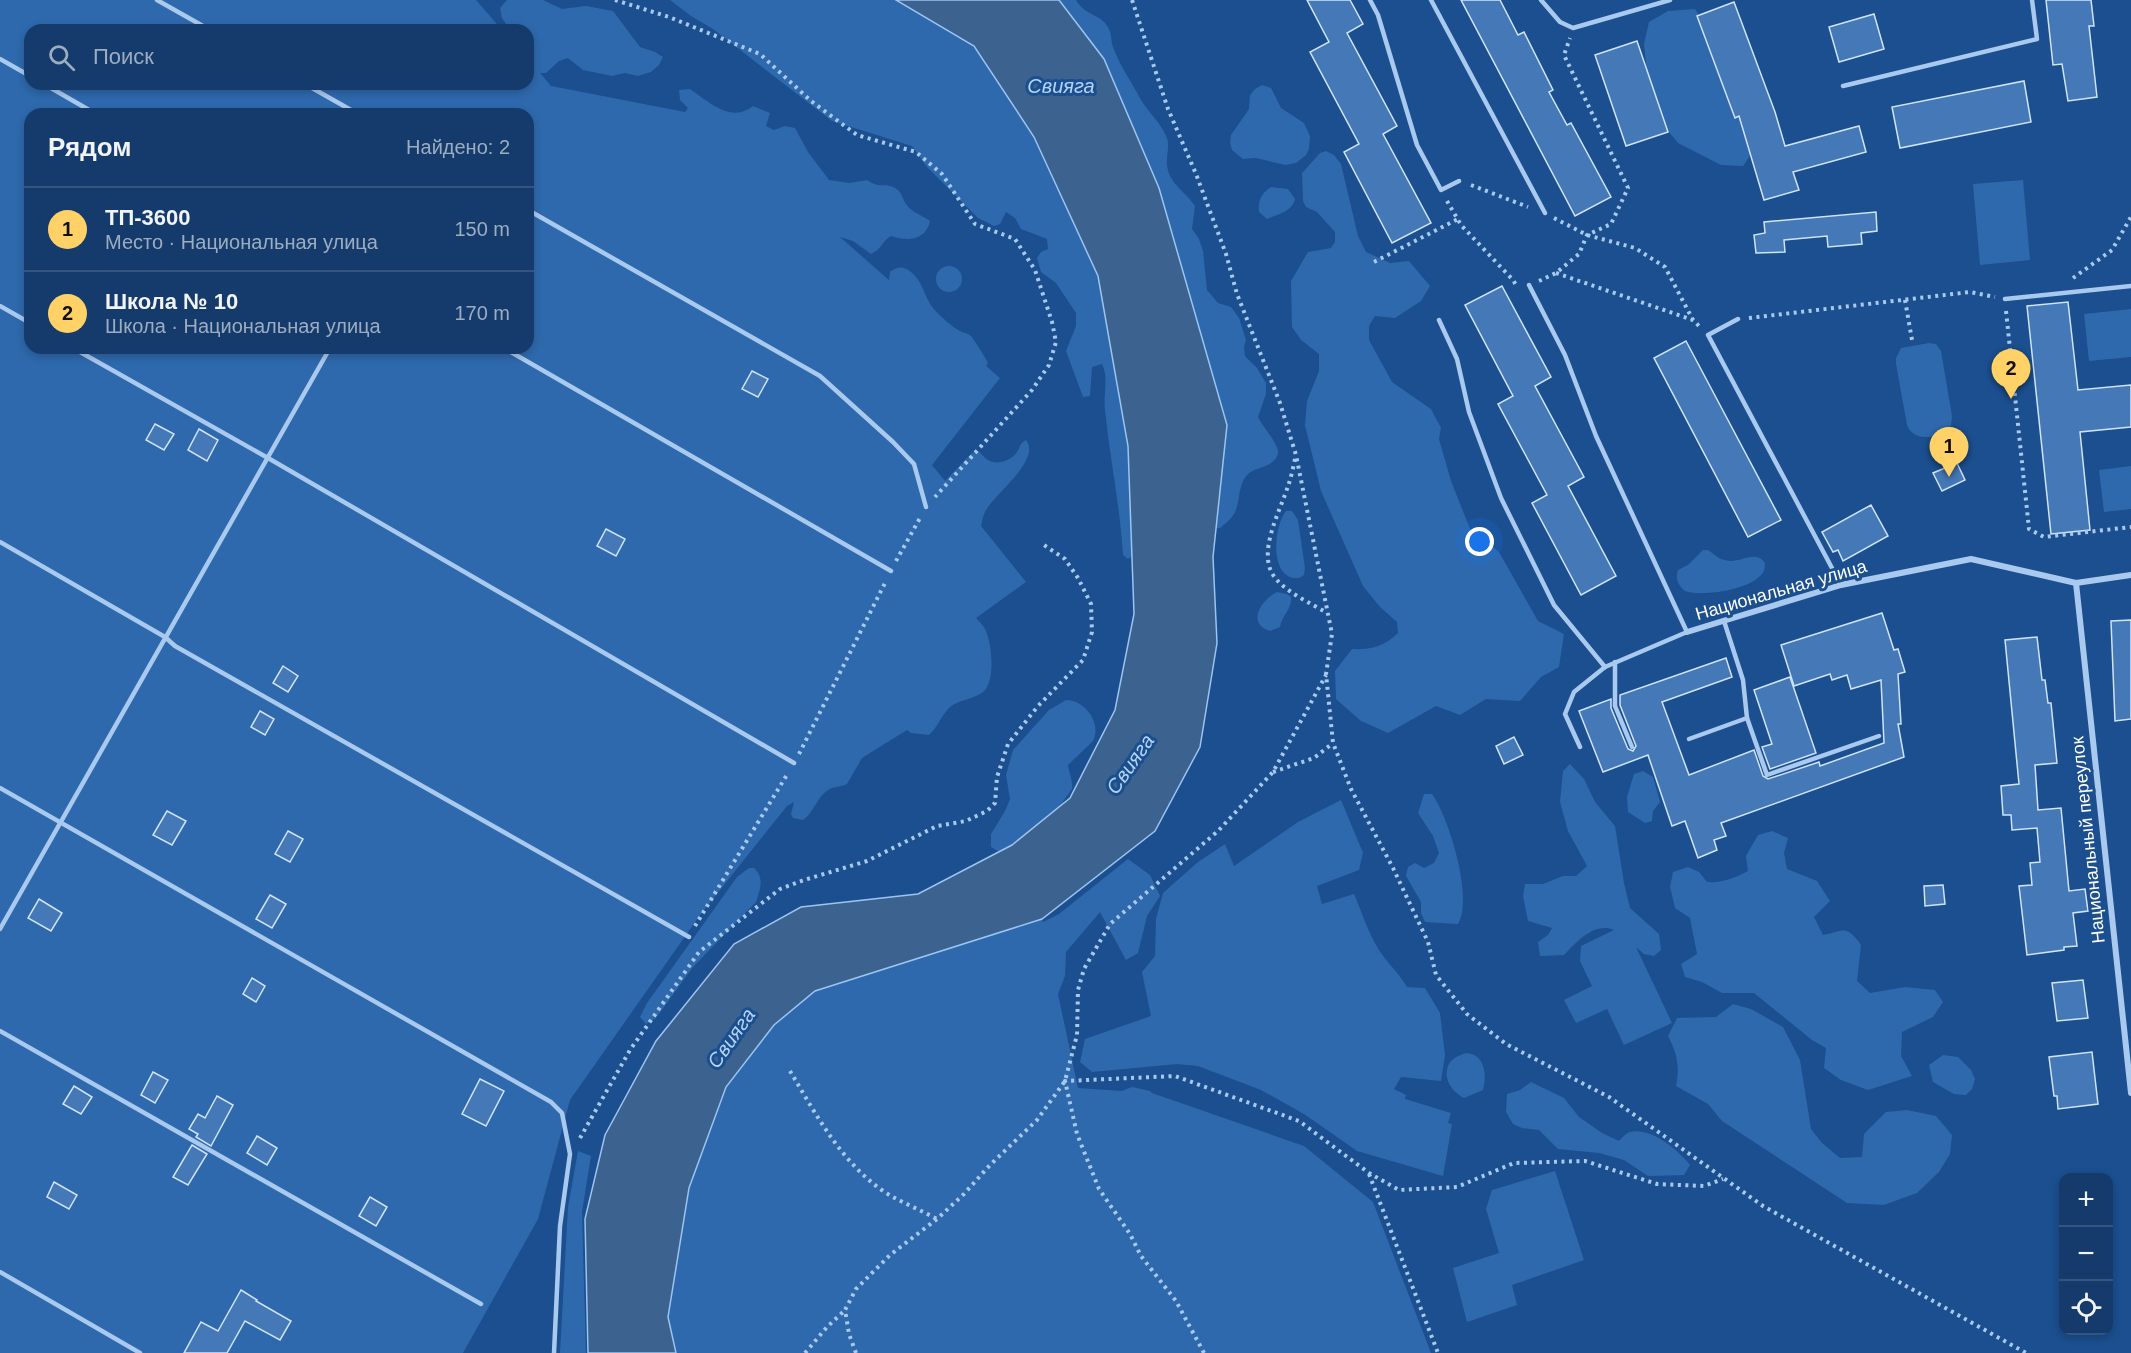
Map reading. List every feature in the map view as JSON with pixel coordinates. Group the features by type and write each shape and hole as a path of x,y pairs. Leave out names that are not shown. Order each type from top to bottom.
{"street":[{"name":"Национальная улица","path":"1687,632 1841,585 1971,559 2076,583 2131,576"},
{"name":"Национальный переулок","path":"2076,583 2131,1093"}],"lane":[{"path":"157,0 199,24"},
{"path":"1370,0 1378,15 1417,145 1441,190 1458,181"},
{"path":"1431,0 1545,213"},
{"path":"1541,0 1560,22 1573,28 1671,0"},
{"path":"1843,86 2037,39 2032,0"},
{"path":"0,59 24,73"},
{"path":"54,90 86,108"},
{"path":"316,90 347,108"},
{"path":"534,213 820,376 914,464 926,507"},
{"path":"1529,285 1565,355 1596,436 1687,632 1605,667 1574,692 1565,714 1580,747"},
{"path":"2005,299 2131,286"},
{"path":"0,306 24,320"},
{"path":"1738,319 1708,335 1841,585"},
{"path":"1438,320 1457,359 1468,412 1501,498 1554,605 1605,667"},
{"path":"84,354 268,458 794,763"},
{"path":"0,929 327,354"},
{"path":"514,354 891,571"},
{"path":"0,542 165,637 175,646 689,937"},
{"path":"1724,621 1743,680 1747,718 1767,775 1879,736"},
{"path":"1615,662 1615,706 1632,747"},
{"path":"1689,739 1747,718"},
{"path":"0,788 551,1102 562,1113 570,1154 560,1226 554,1353"},
{"path":"0,1031 481,1304"},
{"path":"0,1272 140,1353"}],"path":[{"path":"1132,0 1168,109 1196,174 1226,254 1237,294 1280,403 1296,455 1332,634 1326,674 1333,743 1351,789 1393,868 1428,942 1436,975 1467,1014 1506,1044 1609,1097 1763,1206 2026,1353"},
{"path":"1573,28 1564,55 1628,188 1611,224 1587,235 1579,254 1556,273 1693,320"},
{"path":"1458,181 1491,192"},
{"path":"1441,190 1461,225 1513,280 1518,291 1529,285"},
{"path":"2051,295 2112,250 2131,217"},
{"path":"1374,262 1458,219"},
{"path":"1587,235 1635,248 1665,267 1693,320 1708,335"},
{"path":"1738,319 1970,292 2005,299 2029,530 2044,537 2131,527"},
{"path":"1905,300 1912,340"},
{"path":"1296,455 1269,542 1269,565 1274,577 1281,585 1328,613"},
{"path":"570,1154 630,1050 699,952 780,889 867,861 937,826 966,821 987,812 995,803 997,777 1008,744 1038,706 1083,660 1092,632 1091,604 1078,578 1065,559 1041,543"},
{"path":"805,1353 845,1310 856,1289 890,1255 937,1219 964,1194 990,1165 1037,1120 1065,1081 1077,1035 1078,990 1084,969 1110,924 1218,831 1273,772 1326,674"},
{"path":"1273,772 1314,758 1333,743"},
{"path":"790,1071 847,1158 890,1195 937,1219"},
{"path":"1065,1081 1175,1076 1299,1121 1369,1173 1400,1190 1456,1187 1514,1163 1585,1161 1657,1184 1704,1186 1724,1178"},
{"path":"1065,1081 1077,1134 1098,1189 1131,1234 1141,1256 1176,1301 1204,1353"},
{"path":"1369,1173 1438,1353"},
{"path":"845,1310 849,1334 856,1353"}],"shaded area":[{"path":"0,0 476,0 497,24 24,24 24,90 534,90 534,24 506,24 500,8 507,0 543,0 562,9 586,6 613,11 640,47 663,57 659,65 651,72 638,76 625,73 612,76 583,70 568,58 559,61 546,73 540,73 551,86 685,112 688,108 680,100 679,90 690,89 728,112 745,111 753,106 770,113 766,126 774,130 785,126 795,128 808,152 829,180 849,183 867,180 875,184 891,186 899,191 910,209 930,221 925,232 920,236 904,239 891,236 871,254 853,241 840,237 889,280 890,272 895,269 903,268 911,272 918,280 933,308 959,331 971,336 988,363 986,366 1000,378 932,465 945,481 972,453 978,451 988,460 997,462 1012,457 1026,440 1029,448 1022,467 990,505 984,514 981,526 1026,582 976,618 985,629 989,643 991,671 987,687 979,695 949,708 929,735 911,733 907,730 862,758 847,784 824,793 803,820 793,818 791,814 794,802 787,806 700,915 570,1100 538,1219 463,1353 0,1353"},
{"path":"670,0 915,0 952,27 1004,76 1033,122 1103,284 1132,396 1140,551 1128,559 1123,555 1105,410 1104,369 1102,364 1092,367 1090,396 1083,397 1066,351 1076,326 1076,313 1056,283 1041,272 1037,258 1041,252 1048,249 1047,239 1021,229 1015,218 1006,212 1000,224 994,226 978,218 927,167 912,146 832,121 713,29"},
{"path":"1049,0 1076,0 1084,9 1102,20 1109,29 1113,47 1123,68 1167,138 1168,172 1174,183 1195,206 1192,229 1203,251 1207,290 1218,303 1231,307 1239,318 1246,340 1245,356 1257,368 1266,383 1266,394 1258,417 1276,445 1278,453 1269,464 1248,474 1241,488 1234,514 1220,528 1213,528"},
{"path":"1695,9 1706,26 1753,151 1743,166 1721,165 1678,143 1660,121 1648,83 1644,44 1649,22 1668,11"},
{"path":"1262,85 1271,88 1281,108 1304,123 1310,136 1306,155 1296,163 1285,165 1256,158 1243,159 1232,150 1231,135 1249,109 1250,95"},
{"path":"1326,151 1334,155 1341,164 1358,236 1366,252 1390,263 1409,261 1430,286 1421,301 1395,318 1375,316 1369,326 1369,340 1392,382 1431,409 1441,428 1439,439 1451,481 1470,529 1499,552 1538,621 1564,634 1559,667 1541,677 1520,701 1486,699 1460,715 1436,706 1388,733 1361,721 1336,699 1335,671 1352,649 1371,648 1388,641 1398,633 1397,622 1380,607 1363,586 1321,491 1305,425 1307,401 1319,371 1319,354 1301,340 1292,327 1291,281 1308,252 1331,248 1335,242 1335,232 1317,212 1306,207 1303,201 1302,173 1320,153"},
{"path":"2023,180 2030,260 1980,265 1973,184"},
{"path":"1271,187 1288,189 1295,199 1288,210 1267,219 1259,212 1259,204 1263,195"},
{"path":"949,266 959,269 962,279 959,289 949,292 939,289 936,279 939,269"},
{"path":"2131,309 2131,357 2089,361 2084,314"},
{"path":"1936,344 1941,351 1952,416 1951,426 1946,433 1923,437 1914,434 1907,425 1896,358 1901,348"},
{"path":"2131,466 2131,509 2104,512 2099,470"},
{"path":"1286,511 1292,511 1298,520 1305,568 1304,575 1299,578 1289,577 1282,571 1276,552 1278,529"},
{"path":"1703,550 1708,550 1730,561 1756,557 1765,563 1764,570 1754,581 1724,591 1693,593 1685,591 1678,582 1678,570 1688,565"},
{"path":"1277,592 1287,594 1291,597 1291,602 1280,627 1270,631 1259,623 1258,612 1266,600"},
{"path":"1066,700 1080,704 1090,714 1095,727 1093,741 1068,765 1072,789 1048,822 1003,854 991,847 991,834 1010,799 1006,775 1013,750 1049,710"},
{"path":"1570,764 1584,779 1595,802 1615,826 1630,908 1659,934 1661,950 1654,956 1644,954 1636,947 1672,1023 1624,1045 1607,1009 1576,1023 1564,1000 1592,986 1580,961 1581,946 1614,930 1600,929 1587,934 1564,955 1540,956 1538,942 1548,935 1552,928 1528,921 1523,896 1525,884 1543,884 1563,876 1576,876 1587,866 1568,831 1560,802 1563,771"},
{"path":"1643,771 1653,777 1660,802 1653,811 1652,821 1645,823 1628,812 1627,797 1634,774"},
{"path":"1424,794 1432,794 1439,805 1452,839 1463,897 1458,924 1425,922 1421,913 1421,902 1406,876 1408,867 1415,863 1424,868 1434,863 1439,853 1433,836 1418,813"},
{"path":"1341,800 1363,853 1359,870 1317,886 1322,904 1354,894 1382,955 1407,987 1425,988 1440,1013 1445,1055 1441,1081 1401,1077 1394,1089 1406,1095 1405,1099 1451,1113 1448,1123 1452,1124 1443,1176 1357,1151 1304,1114 1261,1090 1198,1066 1177,1064 1092,1072 1080,1062 1085,1039 1151,1016 1142,972 1155,956 1156,919 1163,893 1198,862 1225,844 1234,866 1298,822"},
{"path":"1772,831 1788,838 1784,853 1787,869 1817,881 1830,901 1814,917 1823,935 1840,931 1848,932 1861,945 1857,981 1870,993 1905,987 1935,990 1943,1002 1933,1017 1902,1032 1901,1056 1912,1076 1868,1090 1841,1080 1824,1068 1826,1048 1812,1040 1754,993 1722,993 1702,982 1685,977 1681,964 1697,954 1690,918 1675,908 1670,887 1673,872 1688,867 1699,872 1707,882 1723,881 1738,876 1748,871 1746,856 1758,835"},
{"path":"1128,859 1150,875 1160,896 1147,916 1138,953 1126,960 1100,912 1066,952 1065,976 1058,994 1078,1088 1122,1091 1132,1087 1150,1091 1304,1146 1373,1202 1431,1353 676,1353 668,1317 689,1188 726,1087 774,1025 815,991 1042,919 1043,922 1059,914"},
{"path":"749,868 754,868 761,880 756,902 693,967 656,1018 646,1024 640,1017 647,1003 737,877"},
{"path":"1733,1004 1751,1009 1783,1027 1800,1060 1811,1129 1822,1143 1840,1158 1862,1157 1864,1134 1886,1112 1907,1110 1936,1116 1952,1135 1950,1154 1939,1172 1917,1193 1884,1205 1847,1203 1722,1121 1708,1104 1676,1086 1677,1060 1668,1036 1677,1018 1716,1017"},
{"path":"1466,1053 1472,1054 1481,1061 1485,1078 1483,1090 1464,1098 1449,1084 1447,1069 1450,1062"},
{"path":"1943,1055 1958,1057 1971,1070 1975,1079 1972,1089 1966,1095 1954,1094 1933,1082 1929,1065"},
{"path":"1531,1082 1564,1098 1579,1117 1602,1133 1619,1141 1630,1132 1647,1133 1663,1141 1690,1165 1684,1175 1648,1176 1624,1160 1599,1153 1558,1149 1539,1130 1522,1128 1513,1124 1506,1112 1507,1094 1520,1090"},
{"path":"578,1151 591,1156 582,1212 586,1353 560,1353 568,1207"},
{"path":"1555,1171 1584,1260 1512,1285 1517,1305 1467,1322 1453,1268 1499,1253 1486,1209 1492,1190"}],"water":[{"name":"Свияга","path":"896,0 1059,0 1104,59 1159,188 1227,425 1213,557 1217,643 1200,747 1155,831 1042,919 815,991 774,1025 726,1087 689,1188 668,1317 676,1353 588,1353 585,1219 605,1135 656,1041 734,944 801,907 918,894 1012,845 1070,798 1115,710 1134,614 1128,446 1098,276 1034,137 974,46"}],"building":[{"path":"1307,0 1350,0 1363,24 1347,33 1397,126 1383,134 1431,223 1392,243 1344,152 1359,144 1310,52 1329,42"},
{"path":"1461,0 1500,0 1518,35 1524,32 1553,90 1549,92 1567,125 1571,123 1611,197 1575,216"},
{"path":"2046,0 2091,0 2094,26 2089,26 2097,97 2068,101 2062,64 2053,65"},
{"path":"1734,2 1775,112 1785,146 1859,126 1866,152 1793,172 1799,190 1764,200 1739,116 1735,118 1697,16"},
{"path":"1874,14 1884,49 1839,62 1829,27"},
{"path":"1637,41 1668,132 1626,146 1595,55"},
{"path":"2024,81 2031,122 1900,148 1892,107"},
{"path":"1876,212 1877,231 1861,233 1862,244 1828,247 1827,236 1784,240 1785,252 1756,253 1754,235 1765,233 1764,222"},
{"path":"1502,286 1551,377 1535,386 1584,477 1568,486 1616,576 1581,595 1532,503 1547,495 1498,404 1513,396 1465,305"},
{"path":"2068,302 2078,390 2131,385 2131,427 2080,432 2090,530 2051,534 2027,306"},
{"path":"1686,341 1781,520 1748,537 1654,358"},
{"path":"752,371 768,379 758,397 742,389"},
{"path":"155,424 174,434 164,450 146,440"},
{"path":"199,429 218,440 207,461 188,450"},
{"path":"1957,463 1965,480 1942,491 1933,473"},
{"path":"1871,505 1888,536 1843,561 1838,550 1833,552 1822,532"},
{"path":"606,529 625,539 616,556 597,546"},
{"path":"1882,613 1894,650 1898,649 1905,672 1898,674 1901,724 1898,724 1904,757 1721,823 1726,836 1714,840 1717,850 1698,858 1685,821 1672,826 1648,755 1603,772 1579,711 1611,699 1611,708 1628,749 1633,751 1636,746 1620,705 1620,695 1726,658 1732,677 1662,702 1689,775 1754,750 1763,776 1768,779 1819,762 1820,766 1884,743 1881,680 1851,689 1847,675 1832,680 1830,674 1794,686 1781,645"},
{"path":"2131,620 2131,719 2115,721 2111,621"},
{"path":"2037,637 2042,680 2045,680 2048,703 2051,703 2057,763 2035,765 2038,810 2061,808 2069,891 2085,889 2088,911 2073,913 2077,946 2027,955 2019,886 2032,885 2030,863 2040,862 2037,828 2012,830 2011,815 2003,815 2001,786 2019,784 2005,640"},
{"path":"283,666 298,676 288,692 273,683"},
{"path":"1790,677 1816,753 1770,769 1762,747 1772,744 1754,690"},
{"path":"260,711 274,719 265,735 251,727"},
{"path":"1514,737 1523,755 1504,764 1496,746"},
{"path":"167,811 186,821 172,845 153,835"},
{"path":"288,831 303,839 290,862 275,854"},
{"path":"1943,885 1945,904 1925,906 1924,886"},
{"path":"270,895 286,904 272,928 256,919"},
{"path":"39,899 62,913 51,931 28,918"},
{"path":"252,978 265,986 256,1002 243,994"},
{"path":"2083,980 2088,1018 2057,1021 2052,983"},
{"path":"2092,1052 2098,1104 2058,1109 2049,1057"},
{"path":"153,1072 168,1080 155,1103 141,1095"},
{"path":"480,1079 504,1091 486,1126 462,1114"},
{"path":"74,1086 92,1097 81,1114 63,1104"},
{"path":"217,1096 233,1105 211,1146 196,1137 198,1134 189,1129 198,1114 205,1118"},
{"path":"257,1136 277,1148 267,1165 247,1153"},
{"path":"192,1145 207,1154 188,1185 173,1177"},
{"path":"54,1182 77,1195 69,1209 47,1197"},
{"path":"370,1197 387,1207 376,1226 359,1216"},
{"path":"241,1290 291,1321 280,1340 245,1321 227,1353 184,1353 201,1322 218,1331"}],"place":[{"name":"Школа № 10","path":"2011,399"},
{"name":"ТП-3600","path":"1949,477"}]}
